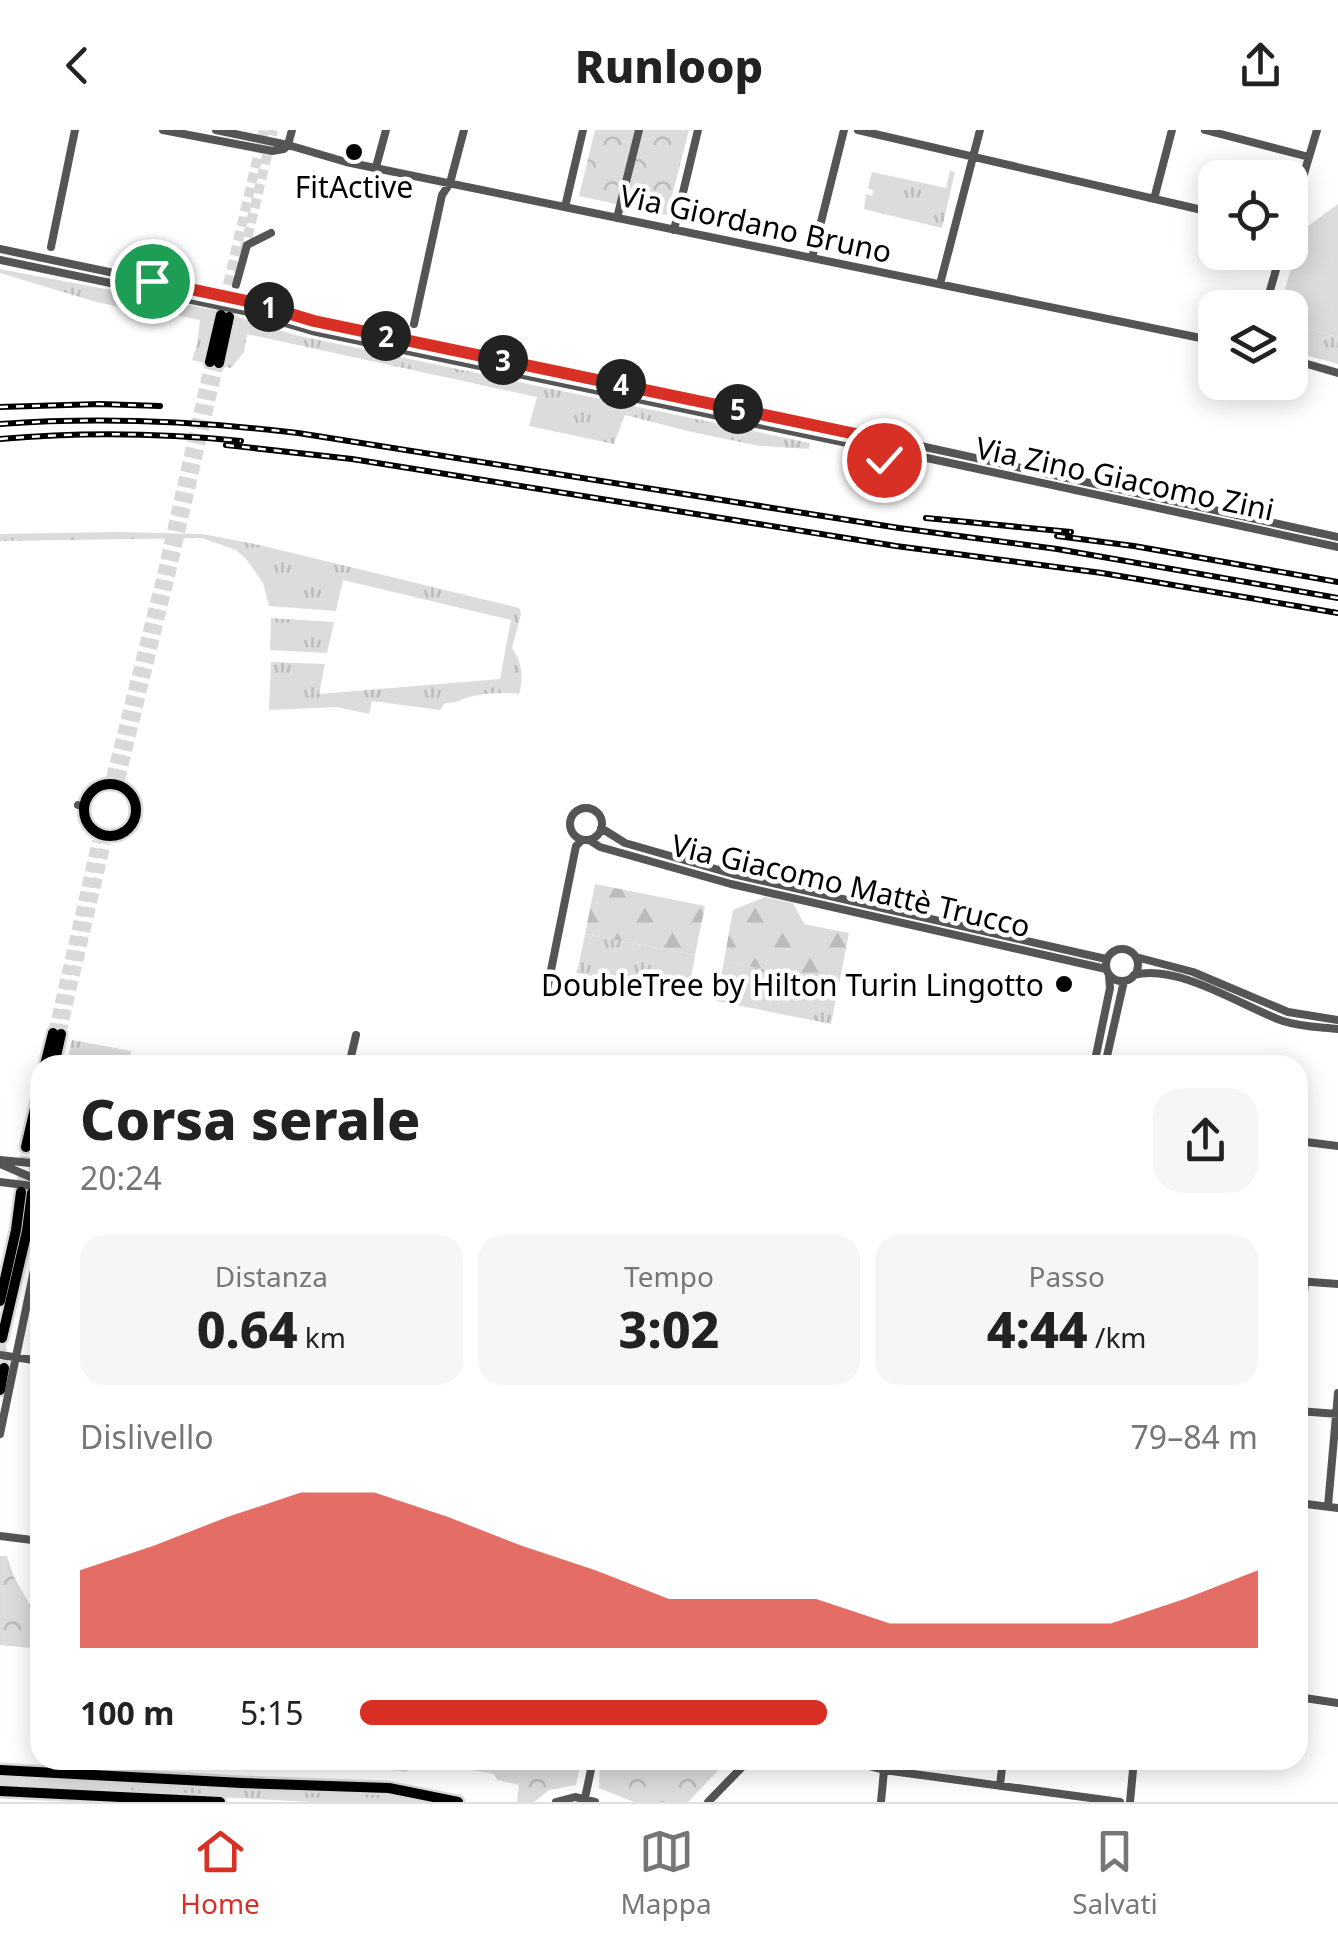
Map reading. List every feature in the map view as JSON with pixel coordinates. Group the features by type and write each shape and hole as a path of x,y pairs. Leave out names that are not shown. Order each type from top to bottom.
{"main road":[{"path":"215,362 225,316"},
{"path":"115,782 133,798 135,816 128,829 103,838 86,820 81,806 93,791 115,782"},
{"path":"49,1055 57,1034 55,1055"},
{"path":"0,1301 16,1230 30,1195"},
{"path":"2,1338 30,1210"},
{"path":"0,1390 4,1368"},
{"path":"0,1770 389,1788 458,1802"},
{"path":"0,1791 220,1802"}],"street":[{"path":"51,247 75,130"},
{"path":"163,130 278,151 288,145 292,130"},
{"path":"216,130 242,132 288,145"},
{"path":"376,168 386,130"},
{"path":"414,324 442,195 450,183 464,130"},
{"path":"565,207 583,130"},
{"path":"617,218 639,130"},
{"path":"674,230 698,130"},
{"path":"812,258 844,130"},
{"path":"858,130 1198,209"},
{"path":"940,284 980,130"},
{"path":"1154,199 1172,130"},
{"path":"1205,130 1309,157"},
{"path":"1308,160 1317,130"},
{"name":"Via Giordano Bruno","path":"288,145 346,162 1198,337"},
{"path":"236,285 247,245 271,233"},
{"path":"0,249 247,301 326,324 870,437 894,430 907,441 907,450 902,458 886,461 871,448 312,331 244,311 0,260"},
{"path":"1308,364 1338,373"},
{"path":"878,452 879,436"},
{"name":"Via Zino Giacomo Zini","path":"907,441 1338,536"},
{"name":"Via Zino Giacomo Zini","path":"902,458 927,458 1338,547"},
{"path":"548,990 576,846 596,836 601,828 600,816 586,807 573,814 569,824 574,835 585,840"},
{"name":"Via Giacomo Mattè Trucco","path":"601,828 624,843 732,874 1107,968"},
{"name":"Via Giacomo Mattè Trucco","path":"585,840 731,884 1107,968"},
{"path":"1096,1055 1110,988 1107,968 1111,953 1120,949 1193,972 1288,1012 1338,1020"},
{"path":"1134,975 1136,957"},
{"path":"1107,968 1124,982"},
{"path":"1108,1055 1124,982 1150,972 1190,982 1285,1022 1338,1030"},
{"path":"351,1055 356,1034"},
{"path":"1308,1142 1338,1146"},
{"path":"0,1162 30,1163"},
{"path":"0,1162 30,1186"},
{"path":"0,1182 30,1187"},
{"path":"1308,1282 1338,1284"},
{"path":"0,1434 30,1287"},
{"path":"0,1354 30,1359"},
{"path":"1308,1504 1333,1507 1338,1394"},
{"path":"1308,1412 1337,1414"},
{"path":"0,1536 30,1540"},
{"path":"1308,1698 1338,1703"},
{"path":"585,1798 591,1770"},
{"path":"708,1802 738,1770"},
{"path":"881,1802 884,1770"},
{"path":"913,1770 1120,1802"},
{"path":"1000,1785 1002,1770"},
{"path":"1130,1802 1133,1770"},
{"path":"556,1802 575,1798 596,1802"}],"green space":[{"path":"595,130 689,130 667,215 579,196"},
{"path":"950,171 955,172 942,228 864,209 866,194 872,196 874,191 868,188 872,172 946,188"},
{"path":"1338,204 1338,337 1308,329 1308,290 1285,290 1290,270 1308,270 1308,226"},
{"path":"0,269 216,310 205,363 192,360 200,320 172,314 167,318 93,301 0,273"},
{"path":"235,316 295,335 810,443 809,449 760,446 625,415 614,444 529,426 537,397 247,334 244,352 231,368 219,366 230,318"},
{"path":"1308,329 1338,337 1338,364 1308,356"},
{"path":"0,534 202,534 519,608 521,614 512,648 521,670 519,694 475,696 445,703 440,710 372,701 369,714 336,707 269,710 271,662 325,664 319,694 500,679 511,620 343,580 336,611 269,606 263,583 247,560 236,550 202,538 0,541"},
{"path":"271,618 334,622 327,653 270,650"},
{"path":"595,884 705,906 695,955 585,934"},
{"path":"765,897 793,903 804,924 849,933 839,984 724,961 733,910"},
{"path":"585,934 695,955 688,995 577,973"},
{"path":"724,961 839,984 831,1024 716,1001"},
{"path":"72,1040 131,1051 130,1055 68,1055"},
{"path":"0,1556 7,1556 30,1605 30,1648 0,1645"},
{"path":"472,1770 579,1770 576,1785 549,1790 534,1802 517,1802 519,1785 497,1780 494,1774"},
{"path":"600,1770 718,1770 688,1802 634,1802 599,1788"},
{"path":"0,1774 399,1795 437,1802 313,1802 0,1786"}],"tunnel":[{"path":"221,314 264,130"},
{"path":"244,252 273,130"},
{"path":"111,778 210,362"},
{"path":"120,780 219,363"},
{"path":"53,1033 97,841"},
{"path":"61,1034 106,843"},
{"path":"22,1181 26,1147"},
{"path":"1,1345 4,1368"}],"railway":[{"path":"0,407 160,406"},
{"path":"0,424 149,421 298,433 899,528 1057,549 1338,598"},
{"path":"0,439 120,434 241,441"},
{"path":"226,445 352,459 896,546 1102,573 1338,613"},
{"path":"926,518 1071,532"},
{"path":"1057,536 1338,582"}],"place":[{"name":"FitActive","path":"354,152"},
{"name":"DoubleTree by Hilton Turin Lingotto","path":"1064,984"}],"route":[{"path":"152,281 247,301 314,321 879,436 876,450 884,460"}]}
